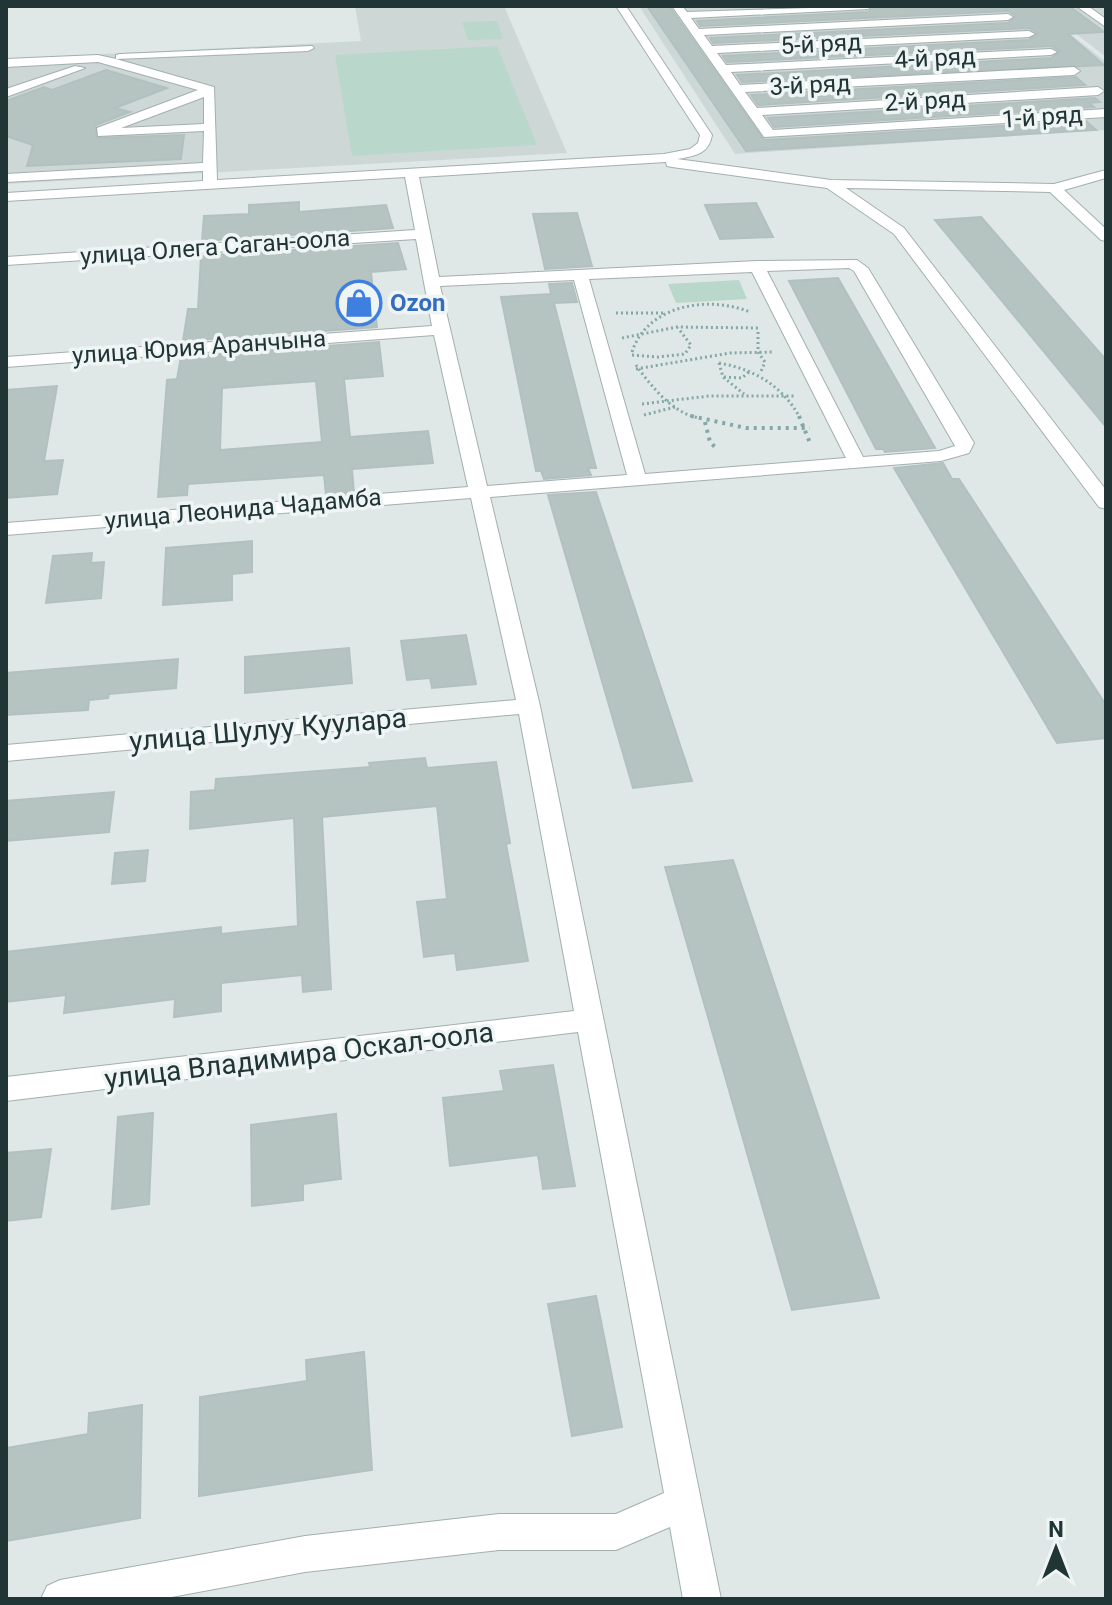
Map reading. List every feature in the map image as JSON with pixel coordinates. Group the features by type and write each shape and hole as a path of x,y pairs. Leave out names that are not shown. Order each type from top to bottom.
{"street":[{"path":"6,197 621,160 694,152 704,145 706,135 621,6"},
{"path":"681,10 868,6"},
{"path":"995,6 1102,94"},
{"path":"1081,6 1103,20"},
{"path":"681,10 753,112"},
{"path":"696,32 1008,17"},
{"name":"5-й ряд","path":"709,50 1029,34"},
{"path":"6,63 308,48"},
{"name":"4-й ряд","path":"723,69 1051,52"},
{"path":"6,93 100,59 210,90"},
{"name":"3-й ряд","path":"737,89 1074,71"},
{"path":"210,90 102,131 210,127"},
{"path":"210,90 210,184"},
{"name":"2-й ряд","path":"753,112 1102,94"},
{"name":"1-й ряд","path":"753,112 769,134 1106,113"},
{"path":"621,160 702,165 831,184 1054,188 1106,174"},
{"path":"6,178 210,167"},
{"path":"411,172 441,330 529,706 702,1599"},
{"path":"831,184 899,231 1106,503"},
{"path":"1054,188 1106,237"},
{"name":"улица Олега Саган-оола","path":"6,261 424,234"},
{"name":"улица Леонида Чадамба","path":"6,529 941,456 963,449 965,443 857,265 833,261 757,266"},
{"path":"432,282 757,266 857,462"},
{"path":"580,275 637,478"},
{"name":"улица Юрия Аранчына","path":"6,362 441,330"},
{"name":"улица Шулуу Куулара","path":"6,753 529,706"},
{"name":"улица Владимира Оскал-оола","path":"6,1089 592,1020"},
{"path":"60,1599 305,1554 499,1532 616,1532 683,1503"}],"path":[{"path":"753,314 733,304 695,304 649,323 636,336 632,355 649,383 692,417 723,426 807,428 844,438"},
{"path":"588,305 628,314 672,312"},
{"path":"756,320 760,342 758,352 765,362 760,374"},
{"path":"598,341 677,327 757,328"},
{"path":"632,355 658,357 685,354 691,345 677,327"},
{"path":"608,375 721,354 758,352 803,357"},
{"path":"721,354 719,363 723,377 745,395"},
{"path":"719,363 760,374 783,395 807,428"},
{"path":"723,377 742,378 751,370"},
{"path":"618,412 668,399 745,395 824,398"}],"shaded area":[{"path":"355,6 504,6 567,153 6,184 6,59 361,41"},
{"path":"639,6 1034,6 1106,62 1106,130 735,154"},
{"path":"1040,6 1106,6 1106,57"}],"green space":[{"path":"497,21 503,39 468,40 462,22"},
{"path":"497,46 537,145 352,156 335,55"},
{"path":"739,280 747,299 676,303 668,284"}],"building":[{"path":"647,6 669,6 764,140 1086,121 1096,130 746,151"},
{"path":"876,6 1069,6 1104,32 1068,34 1104,65 742,82 737,75 1051,58 1060,51 1051,46 727,62 723,56 1029,40 1038,33 1029,28 713,43 710,38 1008,23 1016,16 1008,11 700,26 697,21 868,12"},
{"path":"106,70 167,88 115,108 130,112 96,125 96,138 184,135 181,159 27,166 33,145 6,136 6,101 44,87 52,90"},
{"path":"1076,77 1085,85 758,105 751,95"},
{"path":"1095,98 1100,102 1089,103 1094,107 774,127 768,118"},
{"path":"299,202 299,212 386,205 393,228 202,241 204,216 249,214 249,205"},
{"path":"756,203 773,237 720,239 705,205"},
{"path":"577,213 592,266 545,269 533,214"},
{"path":"981,217 1106,360 1106,427 935,220"},
{"path":"398,243 406,269 371,272 377,327 183,341 188,309 198,309 201,256"},
{"path":"838,278 935,448 885,452 876,449 789,281"},
{"path":"572,283 577,302 554,303 596,468 588,468 591,475 544,479 541,471 536,471 501,297 551,294 549,284"},
{"path":"379,342 383,376 344,379 350,437 428,431 433,463 352,469 354,493 326,495 324,475 188,484 187,495 158,497 167,380 177,379 181,357","holes":["316,381 322,442 220,450 222,388"]},
{"path":"57,386 44,461 63,460 57,494 6,498 6,390"},
{"path":"943,463 952,479 959,479 1106,705 1106,738 1057,743 894,468"},
{"path":"596,492 692,781 633,788 548,495"},
{"path":"252,541 252,572 232,574 232,600 163,605 166,548"},
{"path":"92,553 91,563 104,562 101,598 46,603 53,556"},
{"path":"466,635 476,684 432,688 430,678 407,680 401,641"},
{"path":"349,648 352,683 245,693 245,657"},
{"path":"178,659 176,688 109,694 108,698 89,700 88,710 6,715 6,673"},
{"path":"425,758 427,768 496,762 510,843 506,844 528,961 457,970 455,953 424,957 417,902 447,899 437,806 322,817 331,989 303,992 302,975 221,983 221,1011 174,1017 175,999 64,1013 66,995 6,1002 6,952 221,927 221,934 298,926 294,818 190,829 191,792 215,790 216,779 370,767 369,763"},
{"path":"114,792 109,832 6,841 6,801"},
{"path":"148,850 145,881 112,884 115,853"},
{"path":"733,860 879,1298 792,1310 665,867"},
{"path":"553,1065 575,1186 543,1189 538,1155 450,1166 443,1098 504,1091 500,1071"},
{"path":"153,1113 149,1204 112,1209 118,1117"},
{"path":"336,1114 341,1179 303,1184 303,1200 252,1206 251,1125"},
{"path":"51,1149 41,1217 6,1221 6,1153"},
{"path":"596,1296 622,1427 572,1436 548,1304"},
{"path":"364,1352 372,1470 199,1496 200,1397 307,1381 306,1360"},
{"path":"142,1405 140,1518 6,1541 6,1448 88,1434 89,1413"}],"place":[{"name":"Ozon","path":"359,303"}]}
